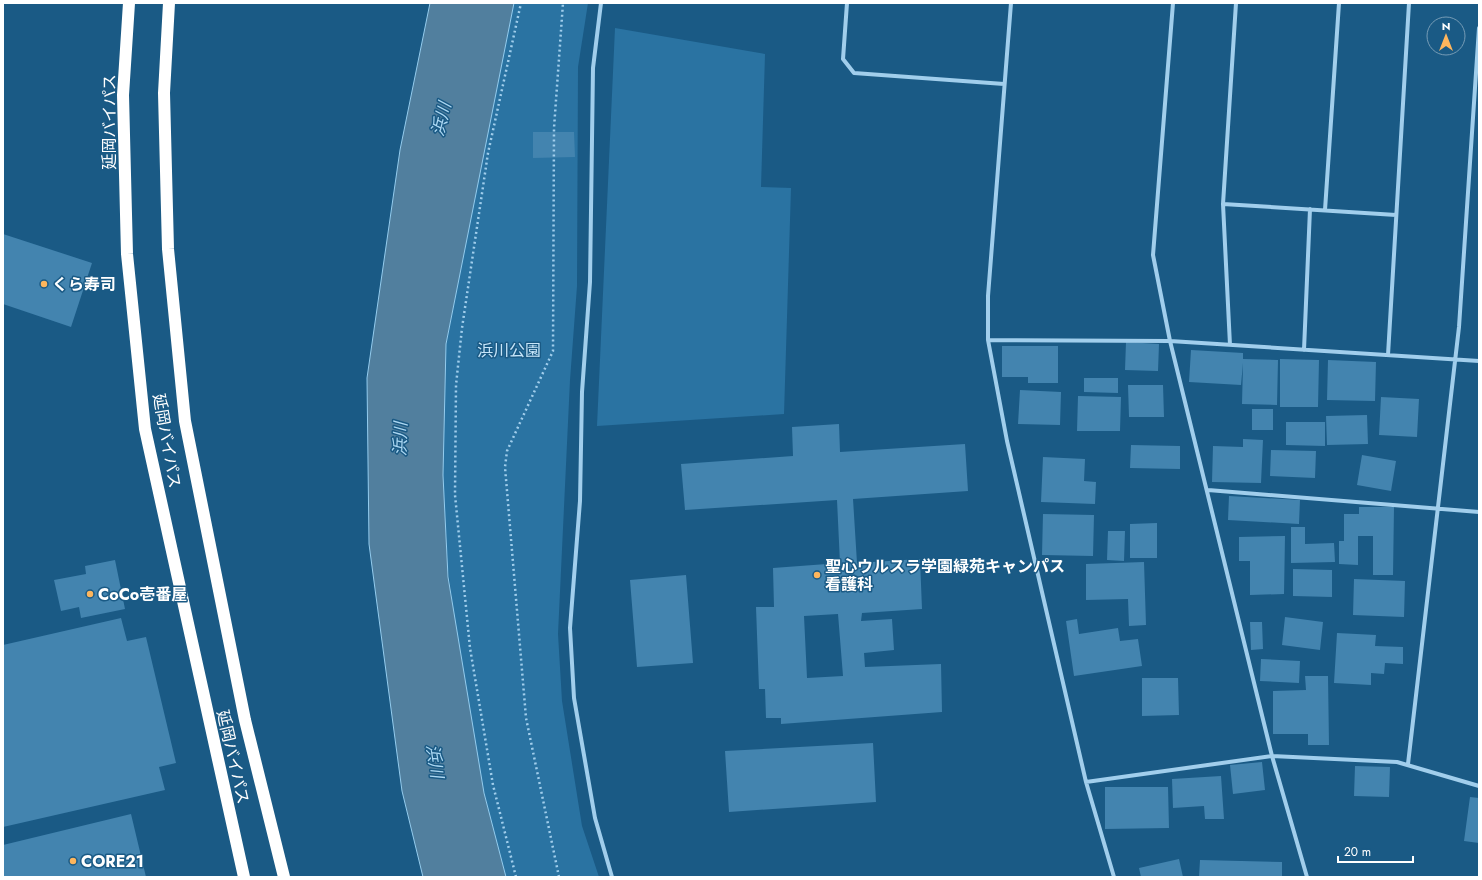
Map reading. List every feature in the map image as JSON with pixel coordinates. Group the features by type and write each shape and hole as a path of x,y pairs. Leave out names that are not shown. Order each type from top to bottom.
{"highway":[{"name":"延岡バイパス","path":"129,3 123,95 128,254 145,429 244,877"},
{"name":"延岡バイパス","path":"169,3 164,93 168,249 186,421 245,720 284,877"}],"street":[{"path":"601,3 593,68 590,282 582,392 580,501 570,628 574,698 595,818 612,877"},
{"path":"847,3 843,59 854,73 1004,84"},
{"path":"1011,3 988,296 988,340 1007,441 1086,782 1114,877"},
{"path":"1172,3 1153,255 1170,341 1208,490 1272,756 1307,877"},
{"path":"1230,345 1223,204 1236,3"},
{"path":"1325,210 1339,3"},
{"path":"1388,355 1409,3"},
{"path":"1408,764 1459,327 1479,28"},
{"path":"1223,204 1396,214"},
{"path":"1304,350 1310,209"},
{"path":"988,340 1170,341 1479,362"},
{"path":"1208,490 1479,512"},
{"path":"1086,782 1272,756 1408,764 1438,775 1479,786"}],"path":[{"path":"516,877 493,785 470,648 455,495 456,385 462,328 488,153 522,3"},
{"path":"559,877 526,718 505,467 507,451 553,351 554,128 563,3"}],"green space":[{"name":"浜川公園","path":"511,3 588,3 578,67 577,286 570,380 558,634 562,701 582,826 599,877 504,877 481,779 460,663 448,569 443,475 446,344"},
{"path":"615,28 765,54 761,187 791,188 784,414 597,426"}],"water":[{"name":"浜川","path":"430,3 514,3 446,344 443,475 448,577 484,793 506,877 423,877 402,791 369,544 367,378 400,150"}],"building":[{"path":"533,132 574,132 575,157 533,158"},
{"name":"くら寿司","path":"3,234 92,263 71,327 3,304"},
{"path":"1126,342 1159,344 1158,371 1125,370"},
{"path":"1002,346 1058,346 1058,383 1028,383 1028,377 1002,377"},
{"path":"1191,350 1243,353 1243,359 1278,360 1277,405 1242,404 1243,363 1241,385 1189,382"},
{"path":"1280,359 1319,360 1318,407 1280,407"},
{"path":"1328,360 1376,362 1375,401 1327,400"},
{"path":"1084,378 1118,378 1118,393 1084,392"},
{"path":"1128,385 1163,385 1164,417 1129,417"},
{"path":"1020,390 1061,392 1060,425 1018,424"},
{"path":"1078,396 1121,397 1120,431 1077,431"},
{"path":"1381,397 1419,399 1417,437 1379,435"},
{"path":"1252,409 1273,409 1273,430 1252,430"},
{"path":"1367,415 1368,444 1327,445 1326,416"},
{"path":"1286,422 1325,422 1325,446 1286,445"},
{"path":"839,424 840,452 965,444 968,491 853,499 857,563 920,559 922,609 862,613 861,621 892,619 894,650 864,653 865,667 941,664 942,712 781,724 781,718 766,718 765,689 759,689 756,607 774,607 773,568 840,563 837,500 685,510 681,464 793,456 792,427","holes":["838,614 843,676 807,678 804,616"]},
{"path":"1243,439 1263,440 1261,483 1212,482 1213,446 1243,447"},
{"path":"1131,445 1180,446 1180,469 1130,468"},
{"path":"1271,450 1316,451 1315,478 1270,476"},
{"path":"1362,455 1396,461 1391,491 1357,485"},
{"path":"1043,457 1085,459 1084,481 1096,482 1095,504 1041,502"},
{"path":"1229,496 1300,500 1299,524 1228,520"},
{"path":"1359,507 1394,507 1393,575 1373,575 1373,536 1358,536 1358,565 1339,564 1339,541 1344,541 1344,514 1359,514"},
{"path":"1043,514 1094,515 1093,556 1042,555"},
{"path":"1157,523 1157,558 1130,558 1130,524"},
{"path":"1291,527 1305,527 1305,544 1334,543 1335,562 1291,563"},
{"path":"1108,531 1125,531 1124,561 1107,560"},
{"path":"1285,536 1284,594 1250,595 1250,561 1239,561 1239,537"},
{"name":"CoCo壱番屋","path":"115,560 125,609 81,618 79,607 61,611 54,580 86,574 85,566"},
{"path":"1144,562 1146,625 1129,626 1128,599 1086,600 1086,564"},
{"path":"1293,569 1332,570 1332,597 1293,596"},
{"path":"686,575 693,663 637,667 630,580"},
{"path":"1354,579 1405,581 1404,617 1353,615"},
{"path":"1285,617 1323,622 1320,650 1282,645"},
{"path":"121,618 127,641 146,637 176,763 159,767 165,790 3,827 3,645"},
{"path":"1077,619 1079,634 1118,628 1120,641 1138,639 1142,666 1074,676 1066,621"},
{"path":"1250,622 1262,622 1263,649 1251,650"},
{"path":"1337,633 1376,635 1375,646 1403,647 1403,664 1385,663 1384,674 1371,673 1371,685 1334,683"},
{"path":"1261,659 1300,661 1299,683 1260,681"},
{"path":"1305,676 1328,676 1329,745 1308,745 1308,734 1273,734 1273,691 1306,690"},
{"path":"1142,678 1178,678 1179,715 1142,716"},
{"path":"873,743 876,802 729,812 725,751"},
{"path":"1262,762 1265,790 1233,794 1230,765"},
{"path":"1355,766 1390,767 1389,797 1354,796"},
{"path":"1221,776 1224,819 1205,819 1204,806 1173,808 1172,779"},
{"path":"1105,787 1168,787 1169,828 1105,829"},
{"path":"1470,797 1479,798 1479,843 1464,841"},
{"name":"CORE21","path":"131,814 146,877 3,877 3,845"},
{"path":"1179,859 1183,877 1141,877 1139,868"},
{"path":"1200,860 1282,862 1282,877 1199,877"}],"place":[{"name":"くら寿司","path":"44,284"},
{"name":"聖心ウルスラ学園緑苑キャンパス 看護科","path":"817,575"},
{"name":"CoCo壱番屋","path":"90,594"},
{"name":"CORE21","path":"73,861"}]}
